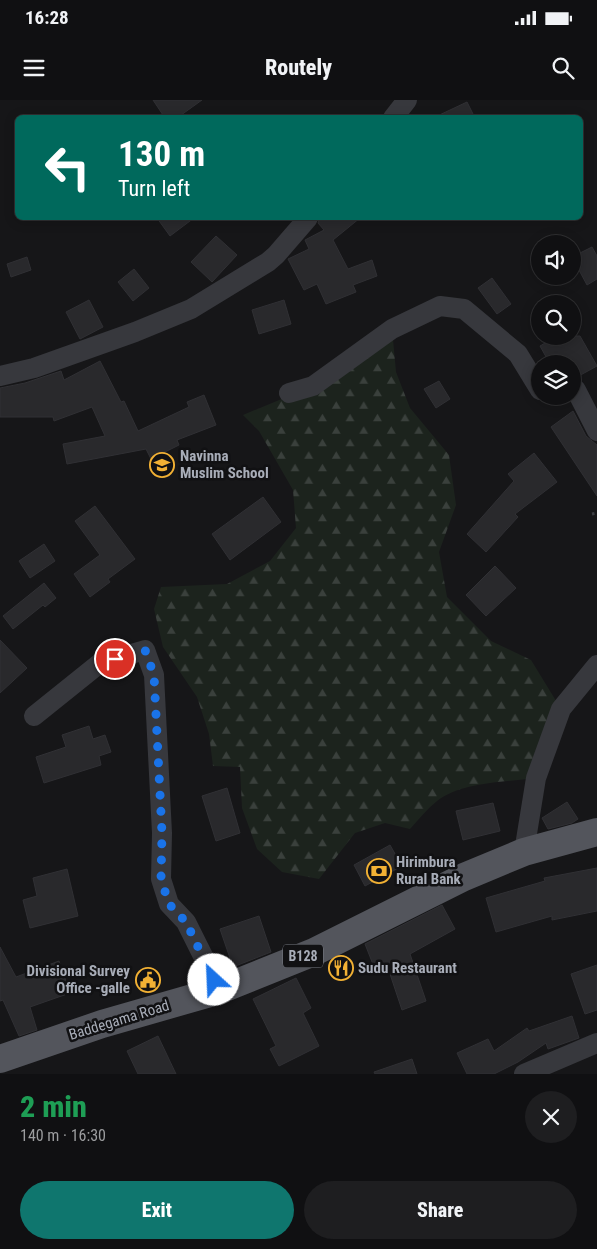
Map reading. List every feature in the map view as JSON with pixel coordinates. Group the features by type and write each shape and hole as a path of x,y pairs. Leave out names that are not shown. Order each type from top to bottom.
{"main road":[{"name":"Baddegama Road","path":"0,1059 102,1024 217,991 314,952 346,934 464,877 524,852 597,832"}],"street":[{"path":"0,376 34,368 135,332 191,308 268,262 306,220"},
{"path":"289,393 313,386 392,329 440,306 464,309 518,354 531,375"},
{"path":"581,400 597,431"},
{"path":"34,716 100,663 145,650 154,675 162,833 161,879 169,904 186,922 210,970 217,991"},
{"path":"524,852 536,778 561,710 597,665"},
{"path":"524,1074 597,1043"}],"path":[{"path":"592,514 597,513"}],"green space":[{"path":"392,329 396,372 410,408 449,455 456,505 439,552 447,597 491,641 531,660 561,709 536,778 471,786 458,790 437,801 410,829 385,823 355,833 319,879 282,872 257,849 242,808 240,767 213,766 209,734 197,697 163,647 154,609 161,587 227,584 270,561 296,528 293,490 259,431 243,415 313,386"}],"building":[{"path":"153,100 202,100 181,115 163,115"},
{"path":"467,102 474,115 439,115"},
{"path":"158,220 191,220 170,236"},
{"path":"319,220 358,220 333,240 348,269 372,260 377,276 353,285 356,292 326,304 317,284 304,290 288,259 309,249 305,240 324,230 318,223"},
{"path":"216,236 237,255 212,282 191,262"},
{"path":"592,247 597,256 597,279 587,285 581,274 581,252"},
{"path":"27,257 31,270 11,277 7,264"},
{"path":"134,269 149,288 133,301 118,282"},
{"path":"492,278 511,304 497,314 478,288"},
{"path":"89,300 103,327 80,339 66,312"},
{"path":"284,300 291,324 259,334 252,310"},
{"path":"581,338 597,366 581,375 581,355 545,355 540,346 581,345"},
{"path":"100,361 121,402 124,401 138,431 189,407 187,402 204,395 216,425 177,440 179,445 151,459 146,449 67,464 63,444 105,436 92,407 54,421 53,417 0,417 0,388 25,383 61,371 64,380"},
{"path":"439,381 450,399 436,408 424,389"},
{"path":"573,411 586,436 597,445 597,496 551,427"},
{"path":"534,453 557,482 515,514 518,517 486,552 467,534 514,481 508,474"},
{"path":"263,497 281,522 230,560 212,534"},
{"path":"95,506 135,559 108,579 110,582 90,597 74,574 100,555 75,521"},
{"path":"44,544 55,561 30,578 19,561"},
{"path":"495,566 516,588 486,616 466,595"},
{"path":"44,583 56,598 45,607 43,605 13,629 3,616"},
{"path":"0,640 27,668 0,693"},
{"path":"89,726 93,739 105,735 111,752 99,756 101,765 44,783 36,757 66,747 62,735"},
{"path":"227,788 240,833 216,841 202,796"},
{"path":"567,802 578,819 572,823 548,829 542,818"},
{"path":"493,803 500,831 463,840 456,811"},
{"path":"390,845 402,866 365,886 354,865"},
{"path":"597,868 597,911 552,920 552,916 496,932 486,898 545,881 544,878"},
{"path":"67,869 78,916 30,928 23,900 37,896 33,878"},
{"path":"442,905 455,929 410,954 426,1001 402,1010 388,968 376,972 365,944"},
{"path":"259,916 271,952 233,967 220,929"},
{"path":"0,947 16,977 59,961 70,993 30,1007 37,1030 19,1036 3,1000 0,1001"},
{"path":"597,965 597,1010 585,1014 571,974"},
{"path":"296,978 311,1008 303,1013 319,1046 279,1066 270,1049 276,1046 253,999"},
{"path":"572,1016 579,1038 548,1049 546,1043 518,1062 494,1074 467,1074 457,1053 488,1039 494,1051 527,1028 529,1031"},
{"path":"158,1036 176,1074 138,1074 127,1051"},
{"path":"412,1059 417,1074 375,1074 374,1072"}],"place":[{"name":"Navinna Muslim School","path":"162,465"},
{"name":"Hirimbura Rural Bank","path":"379,871"},
{"name":"Sudu Restaurant","path":"341,968"},
{"name":"Divisional Survey Office -galle","path":"148,980"}],"route":[{"path":"115,659 145,650 154,675 162,833 161,879 169,904 186,922 214,980"}]}
